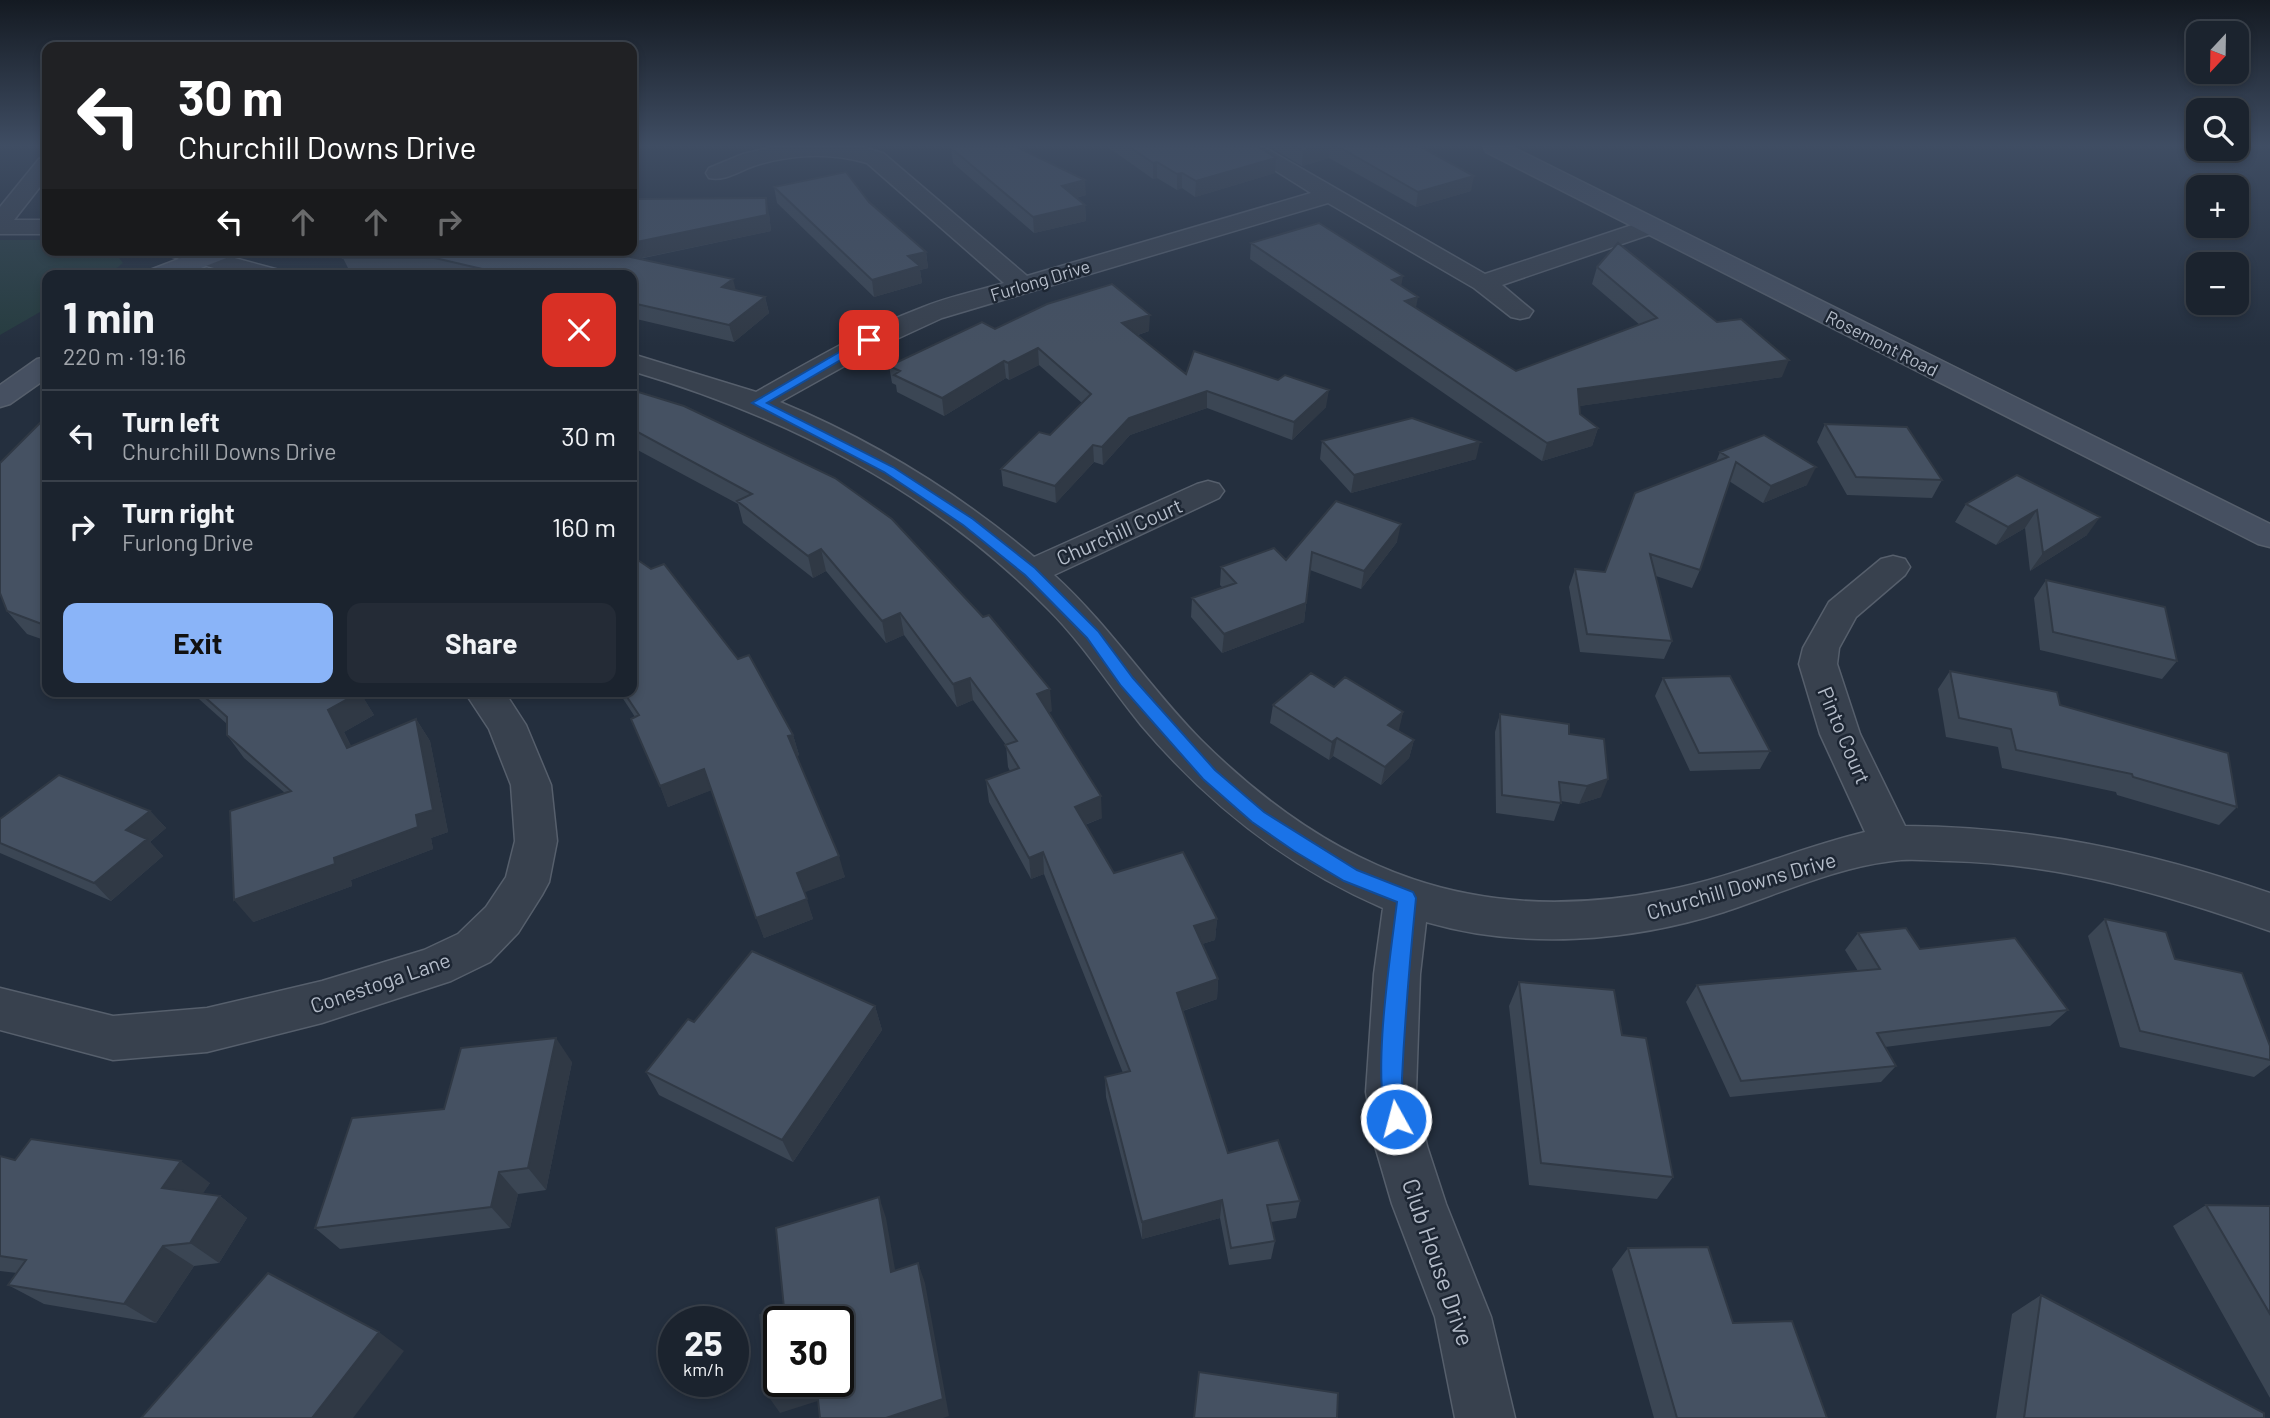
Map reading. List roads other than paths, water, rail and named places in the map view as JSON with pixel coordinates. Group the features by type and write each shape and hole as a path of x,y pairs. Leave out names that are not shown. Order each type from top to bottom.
{"main road":[{"name":"Rosemont Road","path":"1626,213 2270,537"},
{"path":"177,270 209,261"},
{"path":"0,369 42,341"},
{"path":"0,398 42,369"}],"street":[{"path":"939,213 1022,285"},
{"name":"Furlong Drive","path":"758,403 883,332 933,312 1268,213"},
{"path":"1362,213 1483,283 1520,311"},
{"path":"0,224 42,227"},
{"path":"1483,283 1652,226"},
{"path":"209,261 248,270"},
{"name":"Churchill Downs Drive","path":"637,364 758,403 888,470 968,522 1030,572 1093,635 1127,682 1209,774 1258,817 1351,876 1407,898 1475,913 1548,919 1638,915 1701,901 1800,867 1891,844 1980,844 2040,850 2133,871 2270,912"},
{"name":"Churchill Court","path":"1030,572 1208,491"},
{"name":"Pinto Court","path":"1891,844 1872,798 1840,734 1818,664 1821,648 1842,610 1893,567"},
{"name":"Conestoga Lane","path":"0,1009 113,1038 207,1030 322,1002 435,967 474,948 502,920 527,882 536,841 531,785 507,725 487,697"},
{"name":"Club House Drive","path":"1407,898 1397,974 1391,1092 1401,1146 1419,1204 1463,1317 1485,1418"}]}
